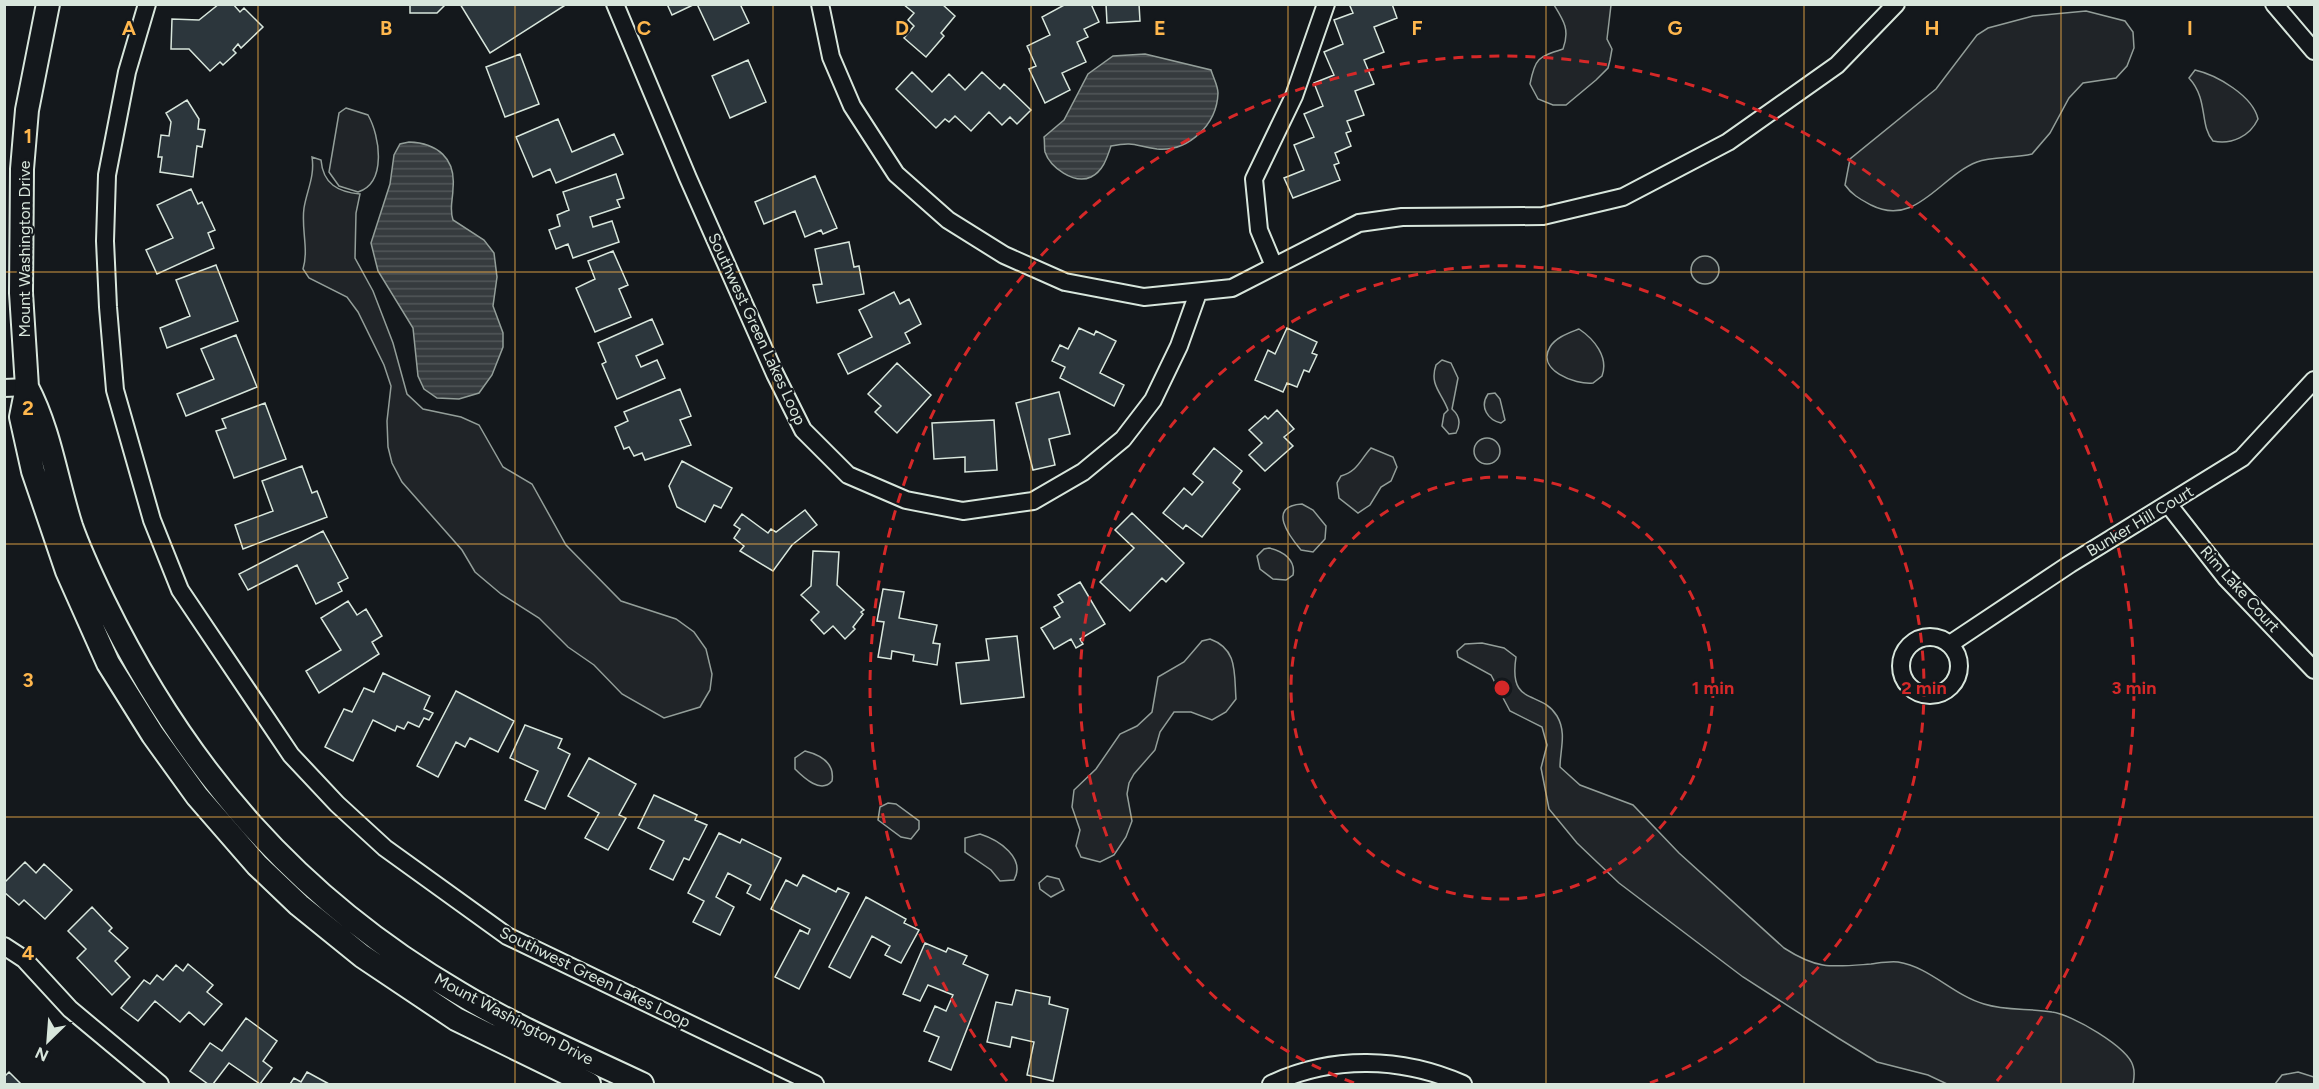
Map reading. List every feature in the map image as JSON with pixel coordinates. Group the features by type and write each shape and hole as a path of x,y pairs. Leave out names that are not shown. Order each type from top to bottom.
{"main road":[{"name":"Mount Washington Drive","path":"48,4 27,110 22,169 21,293 16,387 33,471 67,571 108,663 153,735 215,818 257,865 299,905 362,956 456,1019 590,1084"},
{"name":"Mount Washington Drive","path":"16,387 42,415 71,526 104,602 137,668 177,733 222,792 289,865 330,902 393,951 459,994 642,1084"}],"street":[{"name":"Southwest Green Lakes Loop","path":"147,4 127,72 107,175 105,241 108,307 115,390 152,520 180,590 291,755 337,804 385,848 507,936 815,1084"},
{"name":"Southwest Green Lakes Loop","path":"615,4 688,178 775,374 803,430 848,475 906,500 963,512 1033,501 1083,472 1123,440 1153,400 1179,346 1198,292"},
{"path":"820,4 831,57 852,106 896,174 948,220 1004,255 1065,282 1144,297 1232,288 1359,223 1402,218 1543,216 1623,198 1728,142 1837,65 1896,4"},
{"path":"1274,266 1259,230 1254,179 1294,96 1326,4"},
{"path":"2274,4 2314,51"},
{"name":"Bunker Hill Court","path":"1950,644 2070,564 2242,458 2314,380"},
{"name":"Rim Lake Court","path":"2168,504 2226,578 2314,670"},
{"path":"4,946 24,959 70,1009 160,1084"},
{"path":"1271,1084 1308,1069 1348,1064 1392,1064 1435,1072 1463,1084"}],"shaded area":[{"path":"1554,5 1611,5 1607,39 1612,49 1608,68 1566,105 1553,105 1538,99 1530,84 1539,60 1563,49 1566,36 1565,26"},
{"path":"2086,11 2125,21 2133,32 2134,48 2127,66 2116,78 2083,83 2069,98 2050,133 2032,154 1977,162 1915,205 1901,210 1887,210 1871,205 1853,194 1845,185 1850,159 1936,89 1977,35 1988,28 2033,16"},
{"path":"1145,54 1211,70 1218,93 1212,116 1206,126 1190,141 1168,149 1130,144 1111,146 1102,168 1091,177 1077,179 1057,169 1048,158 1044,137 1064,120 1088,74 1113,56"},
{"path":"2195,70 2233,88 2255,110 2258,119 2255,125 2240,138 2220,142 2213,141 2209,135 2202,103 2189,78"},
{"path":"346,108 368,115 378,146 377,169 373,179 367,187 358,192 339,186 329,172 339,113"},
{"path":"409,142 428,145 443,154 453,177 451,208 453,220 484,240 494,253 497,277 493,306 503,333 503,347 492,375 479,393 459,399 437,398 424,389 418,376 413,328 378,271 371,243 390,184 394,155 400,144"},
{"path":"312,157 321,160 325,175 333,185 345,191 360,194 356,213 355,258 373,291 393,343 407,394 423,409 461,417 479,425 503,467 532,484 566,545 621,601 676,619 694,632 706,649 712,674 710,690 700,707 664,718 622,694 594,665 568,647 539,618 501,594 475,572 462,550 402,482 392,463 388,447 387,421 391,386 384,365 358,312 347,297 309,278 303,269 305,254 303,216 312,177"},
{"path":"1705,256 1715,260 1719,270 1715,280 1705,284 1695,280 1691,270 1695,260"},
{"path":"1579,329 1595,343 1602,355 1604,369 1602,376 1593,383 1568,379 1548,363 1547,355 1550,347 1563,336"},
{"path":"1442,360 1451,363 1458,378 1452,409 1457,414 1459,426 1456,433 1449,434 1442,426 1444,414 1448,410 1434,378 1436,365"},
{"path":"1495,393 1500,399 1505,420 1501,423 1489,416 1484,404 1488,394"},
{"path":"1487,438 1496,442 1500,451 1496,460 1487,464 1478,460 1474,451 1478,442"},
{"path":"1371,448 1393,457 1397,467 1391,481 1381,487 1370,505 1358,513 1339,498 1337,483 1341,476 1355,468"},
{"path":"1302,504 1313,510 1326,526 1325,539 1313,552 1301,550 1291,538 1284,523 1285,510"},
{"path":"1269,548 1284,554 1290,561 1293,575 1286,580 1273,579 1260,569 1257,556 1264,549"},
{"path":"1210,639 1219,643 1230,656 1233,663 1236,699 1226,712 1212,720 1191,712 1174,712 1160,732 1155,750 1129,783 1127,794 1132,821 1126,837 1114,855 1100,862 1081,857 1076,846 1080,830 1072,807 1074,790 1096,769 1120,734 1137,726 1152,712 1158,677 1184,662 1202,641"},
{"path":"1482,643 1504,648 1516,657 1515,673 1521,691 1543,703 1557,716 1562,729 1560,767 1580,785 1633,805 1679,853 1784,948 1816,964 1846,966 1898,962 1921,969 1962,994 1984,1004 2061,1014 2085,1025 2121,1050 2133,1066 2133,1084 1947,1084 1928,1075 1877,1062 1743,977 1619,883 1577,843 1549,809 1541,768 1547,745 1542,727 1510,711 1491,675 1458,657 1457,651 1465,644"},
{"path":"805,751 816,755 829,765 832,781 828,785 813,783 795,769 795,758"},
{"path":"888,803 896,804 919,821 919,829 911,839 901,837 878,820 880,807"},
{"path":"980,834 1002,845 1014,857 1017,872 1014,880 1000,881 991,870 965,852 965,838"},
{"path":"1047,876 1059,879 1064,890 1051,897 1040,889 1039,883"},
{"path":"2298,1072 2314,1077 2314,1084 2275,1084 2282,1075"}],"building":[{"path":"219,4 233,4 240,12 244,8 263,27 241,48 238,44 233,50 236,53 223,65 220,62 210,71 189,49 171,49 172,19 199,20"},
{"path":"410,4 446,4 437,13 410,13"},
{"path":"460,4 567,4 490,53"},
{"path":"667,4 695,4 672,15"},
{"path":"697,4 740,4 749,23 714,40"},
{"path":"903,4 942,4 955,16 941,33 944,36 926,57 904,38 914,26 908,20 914,13"},
{"path":"1066,4 1091,4 1099,22 1084,29 1088,37 1077,42 1086,62 1062,73 1070,90 1045,103 1029,69 1036,66 1027,46 1050,35 1042,17"},
{"path":"1106,4 1139,4 1140,21 1107,23"},
{"path":"1353,4 1392,4 1397,18 1374,27 1384,52 1364,60 1374,84 1355,91 1364,115 1347,121 1351,131 1346,133 1351,146 1335,153 1339,163 1334,165 1340,180 1293,198 1284,178 1304,170 1294,145 1314,137 1304,114 1323,106 1314,83 1334,75 1324,52 1343,44 1334,20 1353,13 1350,6"},
{"path":"520,54 539,104 505,117 486,67"},
{"path":"748,60 766,102 730,118 712,76"},
{"path":"912,72 932,92 949,74 965,90 982,72 1000,89 1004,84 1031,110 1017,124 1010,117 1002,125 989,112 971,131 955,116 949,122 945,119 936,128 896,89"},
{"path":"187,100 199,119 198,129 205,130 202,147 197,146 193,177 160,172 162,157 158,157 161,135 169,136 171,122 166,113"},
{"path":"558,119 572,152 614,134 623,154 556,183 550,169 533,177 516,137"},
{"path":"616,174 624,198 617,200 620,207 590,217 593,227 612,221 619,242 573,258 568,244 556,249 549,230 560,226 557,215 569,210 563,192"},
{"path":"815,176 837,228 823,234 821,230 805,237 795,211 764,224 755,202"},
{"path":"191,189 198,204 202,202 215,230 208,233 214,248 157,274 146,250 173,238 157,205"},
{"path":"849,242 854,267 859,266 864,294 817,303 813,285 822,284 815,249"},
{"path":"613,251 628,285 619,289 631,317 595,332 576,288 595,279 588,261"},
{"path":"216,265 238,321 167,348 160,328 190,316 176,280"},
{"path":"894,292 900,304 909,299 921,324 905,333 910,343 848,374 838,354 872,337 859,310"},
{"path":"652,319 663,344 636,356 641,367 657,360 665,378 617,399 602,364 606,362 598,343"},
{"path":"1079,328 1094,335 1096,331 1116,341 1100,373 1124,385 1114,406 1060,378 1065,367 1052,361 1060,345 1068,349"},
{"path":"1287,328 1317,342 1312,353 1317,355 1309,372 1304,370 1297,387 1287,383 1283,392 1255,380 1268,350 1275,354"},
{"path":"236,335 257,387 186,416 177,394 214,379 201,349"},
{"path":"897,363 931,395 897,433 875,412 881,406 868,394"},
{"path":"680,389 691,416 680,420 691,445 645,460 642,453 634,456 629,447 624,449 615,427 628,421 624,412"},
{"path":"1059,392 1070,434 1049,439 1055,465 1033,470 1016,403"},
{"path":"265,403 286,459 234,478 216,431 226,428 222,419"},
{"path":"1277,410 1294,429 1284,437 1293,446 1265,471 1249,455 1262,443 1249,430 1265,416 1268,419"},
{"path":"994,420 997,470 965,472 965,457 934,459 932,423"},
{"path":"1214,448 1242,471 1233,483 1240,489 1202,537 1186,525 1183,529 1163,513 1184,488 1192,495 1203,482 1193,474"},
{"path":"682,461 732,488 721,508 714,505 705,522 677,507 669,486"},
{"path":"302,466 312,493 317,491 327,517 243,549 235,525 273,511 262,481"},
{"path":"805,510 817,525 792,545 773,571 740,551 744,546 734,538 740,529 734,525 742,514 768,533 771,529 776,532"},
{"path":"1132,513 1184,563 1166,582 1162,578 1130,611 1100,582 1134,548 1115,530"},
{"path":"323,531 348,578 338,583 342,591 316,604 297,565 248,590 239,574"},
{"path":"813,551 839,552 837,585 864,610 853,627 855,629 845,639 833,626 824,634 811,620 819,612 801,595 811,586"},
{"path":"1080,582 1105,624 1080,639 1083,644 1076,648 1071,639 1054,649 1041,628 1060,617 1054,607 1063,602 1058,595"},
{"path":"883,589 904,592 899,618 937,625 933,643 940,644 937,665 913,661 914,655 892,651 891,659 878,657 884,622 877,621"},
{"path":"348,601 357,615 366,609 382,636 372,642 379,654 319,693 306,671 341,650 321,618"},
{"path":"1017,636 1024,697 961,704 956,663 989,660 986,639"},
{"path":"383,673 430,696 424,709 433,713 429,720 424,718 419,727 408,722 404,729 397,726 395,731 373,720 353,761 325,747 344,709 352,712 364,688 374,692"},
{"path":"456,691 514,721 498,752 470,738 465,747 456,742 438,777 417,766"},
{"path":"525,725 562,739 558,748 570,754 545,809 525,800 538,771 510,758"},
{"path":"589,758 636,784 619,815 626,818 608,850 585,838 599,813 568,796"},
{"path":"654,795 697,815 695,820 707,825 689,860 684,858 673,880 650,869 664,841 638,828"},
{"path":"719,833 740,843 742,839 781,858 760,900 747,893 751,885 728,873 716,897 734,907 720,935 693,922 704,901 688,893"},
{"path":"25,862 36,873 44,864 72,890 45,919 24,900 19,905 4,892 4,883"},
{"path":"803,875 836,892 838,888 849,893 799,989 775,977 800,930 808,934 810,929 771,909 786,880 797,886"},
{"path":"866,897 906,919 904,923 919,930 901,963 885,955 890,946 872,936 850,978 829,967"},
{"path":"92,907 112,928 109,931 128,948 115,961 130,977 112,995 77,958 86,949 68,931"},
{"path":"925,943 946,952 948,948 967,956 963,964 988,975 951,1070 929,1061 939,1037 924,1031 935,1006 946,1011 953,995 928,985 920,1001 903,994"},
{"path":"188,964 213,985 207,992 222,1004 204,1025 189,1012 180,1022 155,1001 138,1021 121,1008 144,980 150,984 157,975 163,980 176,965 183,971"},
{"path":"1016,990 1050,997 1049,1004 1068,1009 1053,1081 1027,1075 1034,1042 1012,1037 1010,1047 987,1042 996,1002 1012,1005"},
{"path":"246,1018 277,1041 263,1061 272,1068 260,1084 229,1063 213,1084 208,1084 190,1071 210,1043 222,1051"},
{"path":"9,1072 21,1084 4,1084 4,1077"},
{"path":"307,1072 329,1084 290,1084 294,1078 301,1082"}]}
